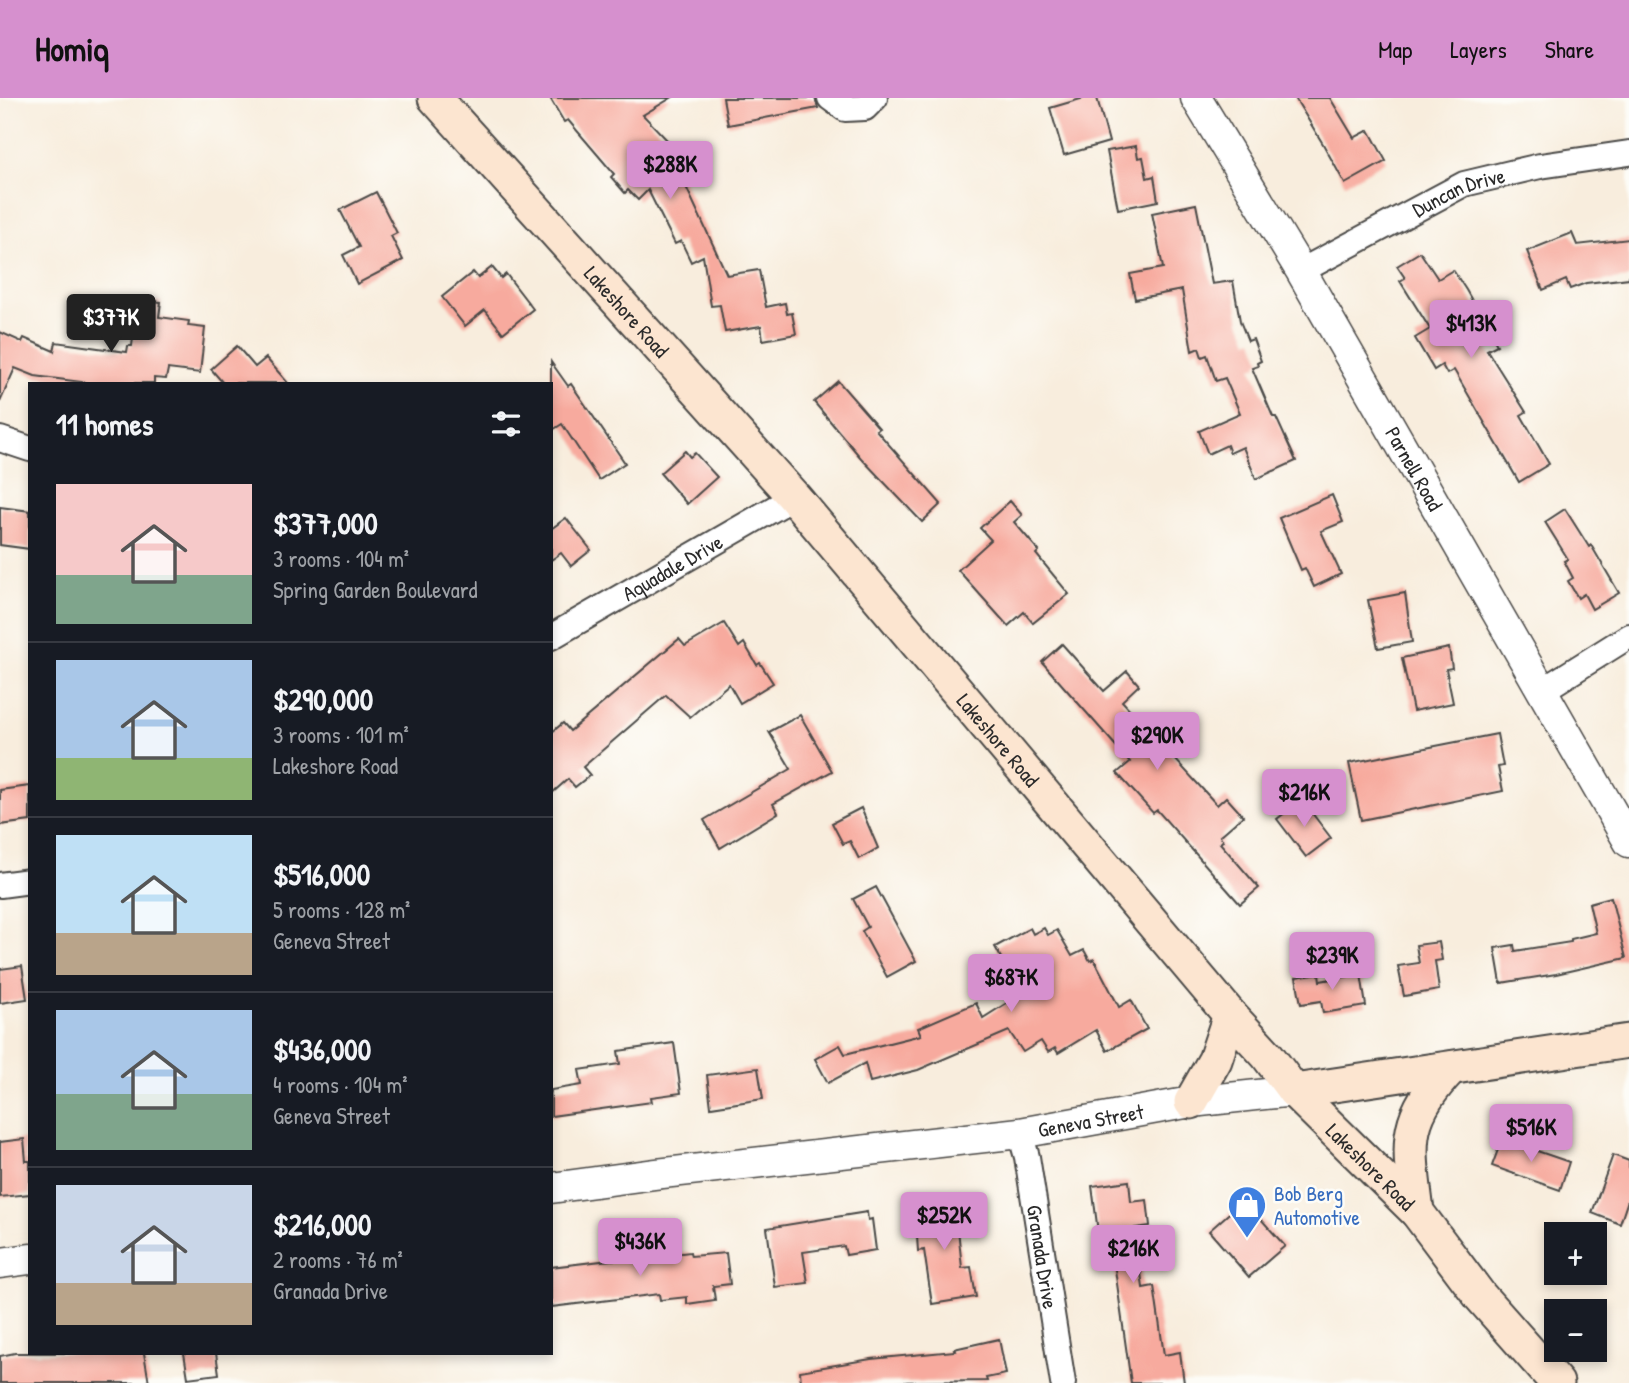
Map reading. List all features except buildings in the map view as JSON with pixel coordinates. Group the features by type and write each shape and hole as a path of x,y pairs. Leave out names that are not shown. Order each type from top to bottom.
{"main road":[{"name":"Lakeshore Road","path":"435,98 794,496 1294,1090 1417,1212 1480,1296 1557,1383"},
{"path":"1191,1102 1215,1060 1230,1015"},
{"name":"Geneva Street","path":"1294,1090 1629,1041"},
{"path":"1417,1212 1410,1138 1417,1112 1432,1088 1451,1068"}],"street":[{"path":"830,98 845,109 865,108 875,98"},
{"name":"Parnell Road","path":"1196,98 1301,271 1629,842"},
{"name":"Duncan Drive","path":"1301,271 1464,184 1540,166 1629,153"},
{"path":"0,439 28,448"},
{"name":"Aquadale Drive","path":"553,636 794,496"},
{"path":"1542,690 1629,636"},
{"path":"0,885 28,881"},
{"name":"Geneva Street","path":"553,1188 1020,1133 1191,1102 1294,1090"},
{"name":"Granada Drive","path":"1020,1133 1027,1157 1063,1383"},
{"path":"0,1263 28,1259"}],"place":[{"name":"Bob Berg Automotive","path":"1247,1239"}]}
